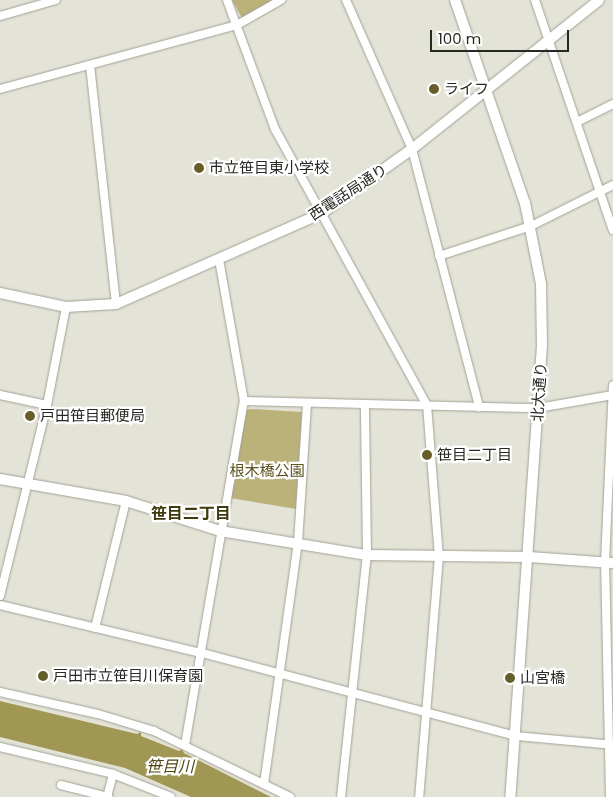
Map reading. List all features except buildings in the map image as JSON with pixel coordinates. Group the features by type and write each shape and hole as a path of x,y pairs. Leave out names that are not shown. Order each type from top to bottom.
{"street":[{"path":"0,16 56,0"},
{"path":"227,0 275,129 427,405 439,556 419,797"},
{"path":"0,89 237,25 281,0"},
{"path":"346,0 412,149 479,407"},
{"name":"北大通り","path":"455,0 531,226 543,315 529,556 510,797"},
{"path":"535,0 613,230"},
{"name":"西電話局通り","path":"0,293 66,307 116,304 322,213 412,149 599,0"},
{"path":"90,65 116,304"},
{"path":"577,122 613,104"},
{"path":"439,256 531,226 613,185"},
{"path":"186,745 220,531 244,401 220,259"},
{"path":"0,596 47,405 66,307"},
{"path":"610,797 609,563 613,385"},
{"path":"0,395 47,405"},
{"path":"244,401 538,408 613,395"},
{"path":"264,784 298,543 307,403"},
{"path":"341,797 367,555 365,405"},
{"path":"0,479 126,501 220,531 367,555 529,556 609,563"},
{"path":"95,628 126,501"},
{"path":"0,605 200,653 516,736 611,745"},
{"path":"0,692 98,714 154,731 290,797"},
{"path":"0,747 114,774 171,797"},
{"path":"61,785 108,797 114,774"}],"green space":[{"path":"232,0 274,0 242,18"},
{"name":"根木橋公園","path":"246,410 302,412 296,509 230,498"}],"water":[{"name":"笹目川","path":"0,701 137,734 141,732 141,736 179,751 182,749 184,753 271,797 191,797 125,768 0,737"}],"place":[{"name":"ライフ","path":"434,89"},
{"name":"市立笹目東小学校","path":"199,168"},
{"name":"戸田笹目郵便局","path":"30,416"},
{"name":"笹目二丁目","path":"427,455"},
{"name":"戸田市立笹目川保育園","path":"43,676"},
{"name":"山宮橋","path":"510,678"}],"district":[{"name":"笹目二丁目","path":"191,514"}]}
